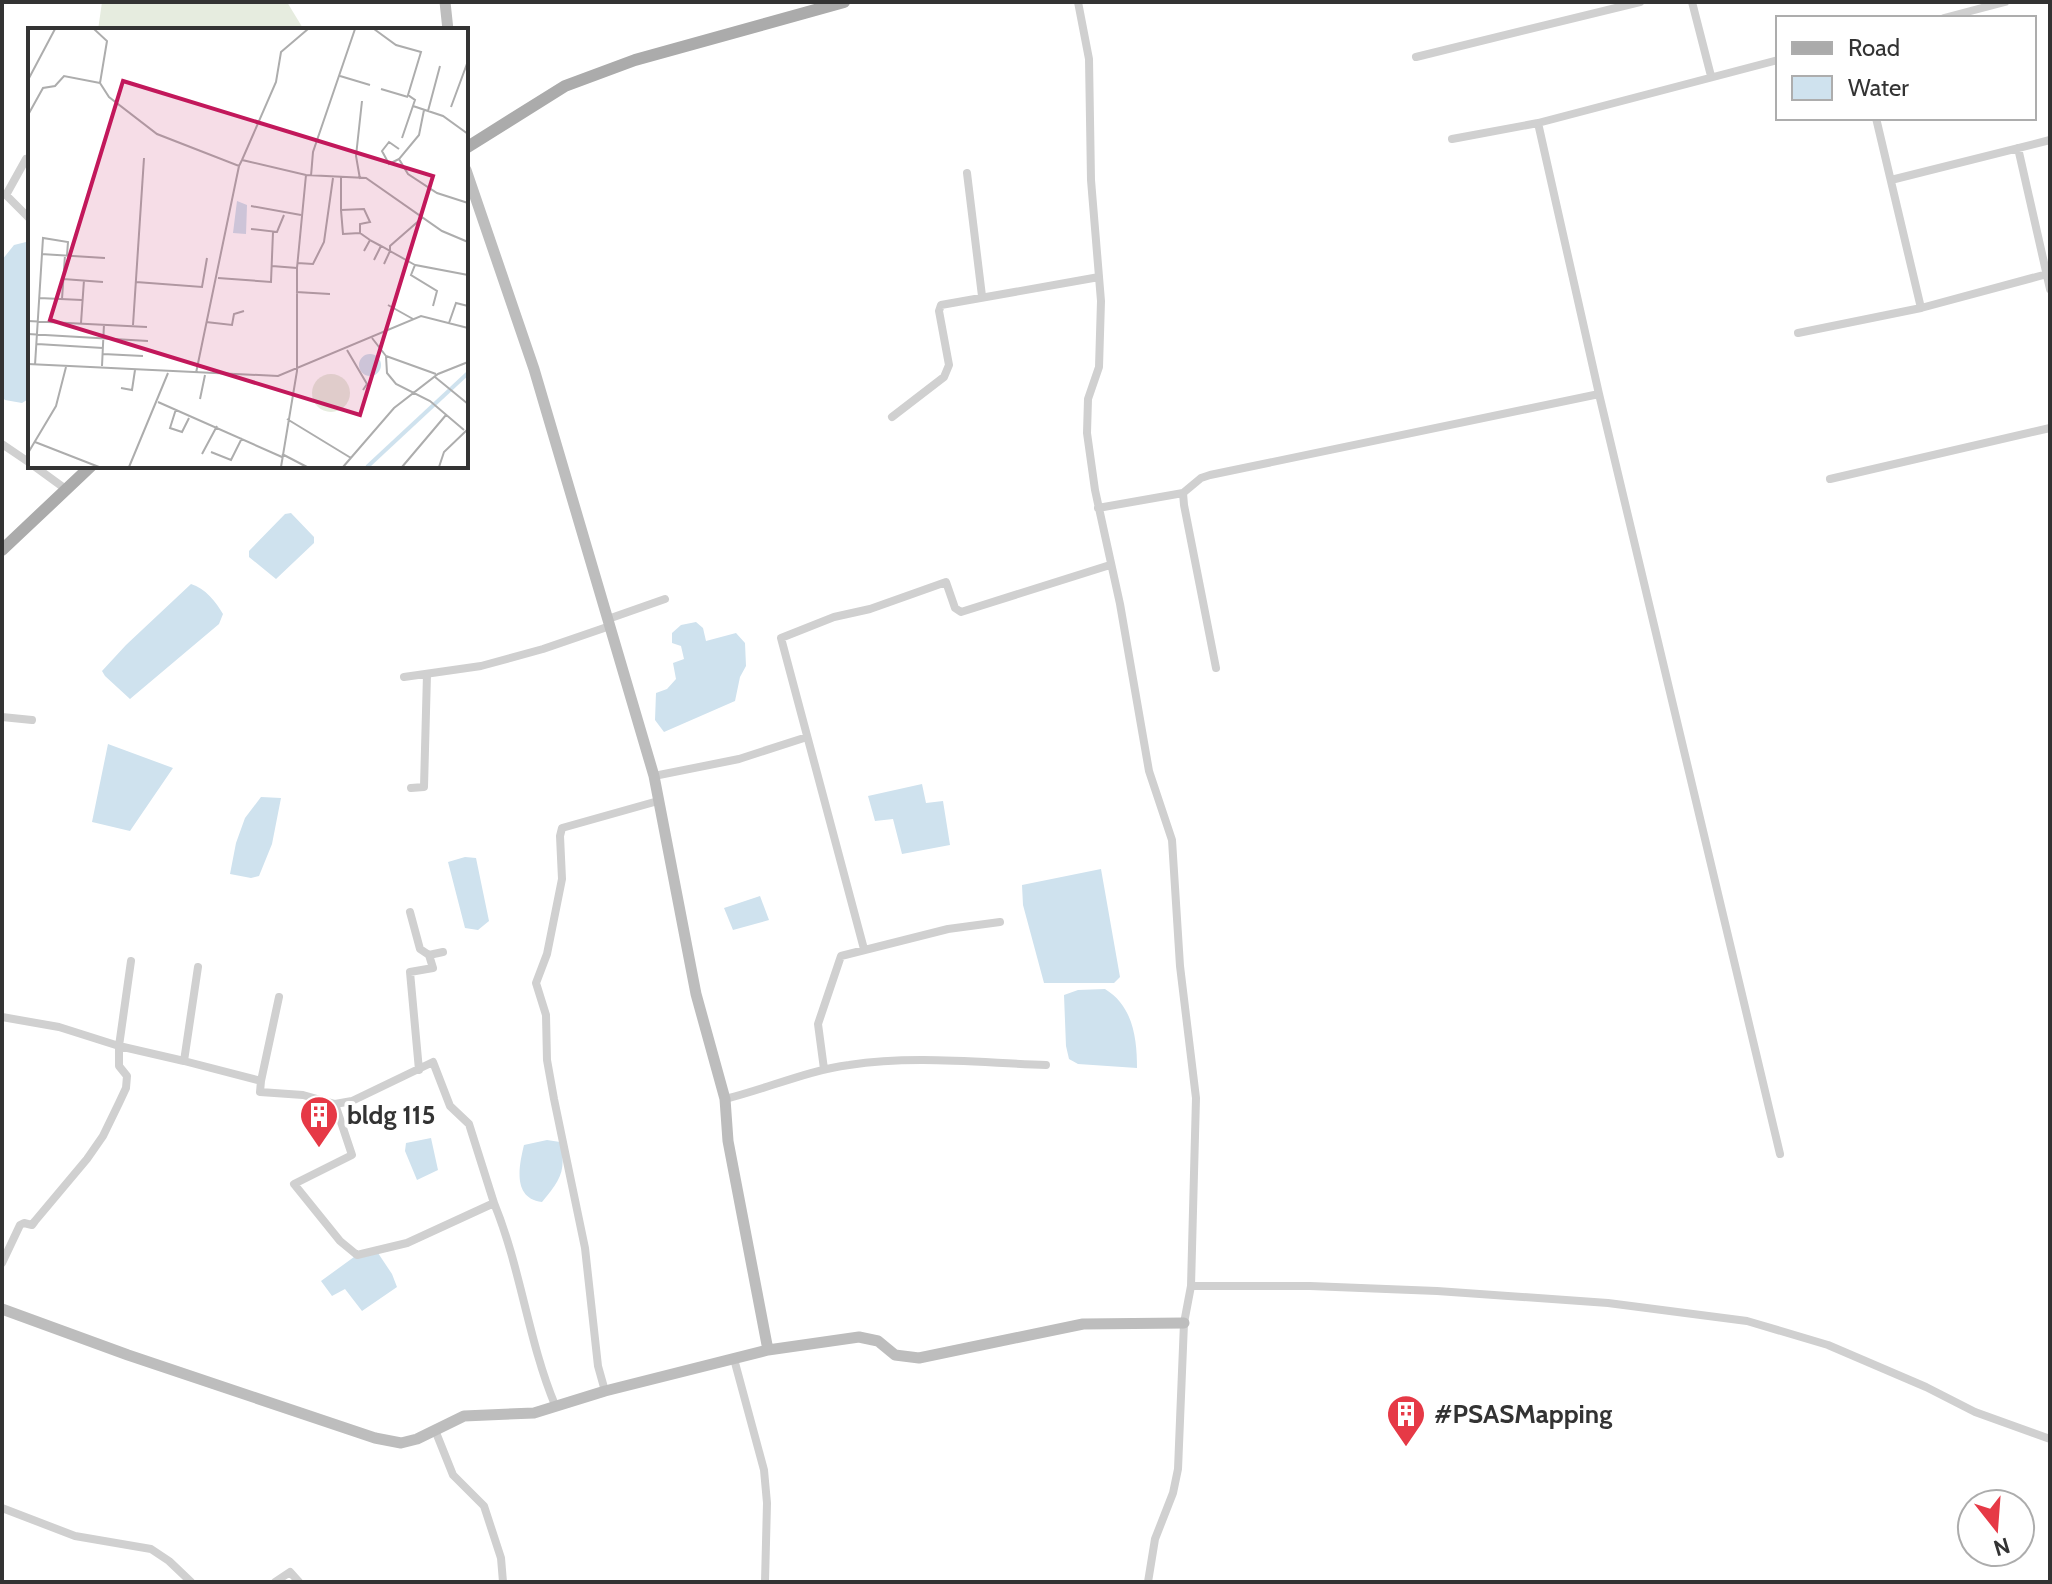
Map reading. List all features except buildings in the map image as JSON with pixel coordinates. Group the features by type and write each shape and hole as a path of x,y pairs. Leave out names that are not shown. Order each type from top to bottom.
{"main road":[{"path":"468,147 565,86 635,60 844,2"},
{"path":"2,550 89,468"}],"street":[{"path":"445,2 448,28"},
{"path":"1078,2 1089,59 1091,180 1099,277 1099,367 1088,399 1087,433 1098,508 1120,604 1149,771 1172,840 1180,966 1196,1098 1191,1286 1184,1323 1178,1469 1173,1493 1155,1539 1148,1582"},
{"path":"1416,57 1640,2"},
{"path":"1692,2 1711,76"},
{"path":"1952,16 2005,2"},
{"path":"1452,139 1538,123 1776,60"},
{"path":"1876,120 1921,308"},
{"path":"1538,123 1599,394 1780,1154"},
{"path":"1891,180 2050,140"},
{"path":"2018,148 2050,289"},
{"path":"26,159 6,195 28,217"},
{"path":"967,173 982,296"},
{"path":"468,176 534,369 654,776 696,994 725,1099 728,1141 768,1350"},
{"path":"1798,333 1921,308 2047,274"},
{"path":"892,417 944,377 949,365 939,311 941,305 1099,277"},
{"path":"1098,508 1183,493 1201,478 1210,475 1599,394"},
{"path":"1830,479 2050,428"},
{"path":"2,444 28,462"},
{"path":"36,468 67,490"},
{"path":"1183,493 1216,668"},
{"path":"864,949 782,643 783,636 946,582 955,608 961,612 1110,565"},
{"path":"404,677 481,666 527,654 665,599"},
{"path":"411,788 424,787 427,674"},
{"path":"2,717 32,720"},
{"path":"654,776 739,759 807,737"},
{"path":"605,1391 598,1366 585,1248 547,1060 546,1015 536,983 547,954 562,879 562,828 658,801"},
{"path":"410,912 420,949 429,955 433,968 410,972 419,1070"},
{"path":"824,1069 818,1024 841,956 948,929 1000,922"},
{"path":"429,955 443,952"},
{"path":"2,1263 20,1225 32,1225 103,1136 126,1088 127,1076 118,1059 131,961"},
{"path":"184,1061 198,967"},
{"path":"279,997 260,1092 303,1095 335,1104 352,1101 433,1062 437,1067 450,1106 469,1124 510,1251 533,1346 555,1405"},
{"path":"2,1017 59,1027 119,1046 261,1081"},
{"path":"725,1099 768,1089 824,1069 881,1061 1046,1065"},
{"path":"335,1104 352,1155 294,1184 340,1241 357,1255 407,1243 494,1203"},
{"path":"1191,1286 1310,1286 1437,1291 1608,1303 1747,1321 1828,1345 1926,1387 1975,1412 2050,1439"},
{"path":"2,1309 128,1355 401,1443 417,1439 464,1416 534,1413 605,1391 768,1350 859,1337 878,1341 895,1355 919,1358 1083,1324 1184,1323"},
{"path":"734,1359 764,1470 767,1503 765,1582"},
{"path":"435,1430 453,1475 484,1506 501,1558 503,1582"},
{"path":"2,1508 75,1536 151,1549 191,1582"},
{"path":"275,1582 290,1572 299,1582"}],"shaded area":[{"path":"102,2 287,2 303,28 98,28"}],"water":[{"path":"28,242 28,399 22,403 2,397 2,260 14,245"},
{"path":"291,513 314,537 314,543 276,579 249,557 249,551 285,514"},
{"path":"191,584 205,592 217,605 223,614 219,624 130,699 102,671"},
{"path":"696,622 703,628 706,641 736,633 745,643 746,666 740,677 735,701 664,732 655,720 656,693 667,689 676,679 673,663 684,659 681,646 672,643 672,633 681,625"},
{"path":"108,744 173,768 130,831 92,822"},
{"path":"922,784 926,803 943,801 950,845 902,854 893,819 875,821 868,796"},
{"path":"261,797 281,798 272,844 259,876 251,878 230,874 245,818"},
{"path":"465,857 476,858 489,921 478,930 465,928 448,862"},
{"path":"1101,869 1120,977 1114,983 1044,983 1023,905 1022,885"},
{"path":"760,896 769,920 733,930 724,908"},
{"path":"1105,989 1122,1004 1132,1024 1137,1068 1078,1064 1069,1059 1064,995 1078,990"},
{"path":"431,1138 438,1170 417,1180 405,1151 406,1143"},
{"path":"547,1140 560,1142 563,1161 557,1181 542,1202 532,1199 522,1188 520,1162 524,1145"},
{"path":"378,1253 397,1287 362,1311 345,1289 332,1296 321,1281 354,1257"}],"place":[{"name":"bldg 115","path":"319,1149"},
{"name":"#PSASMapping","path":"1406,1448"}]}
